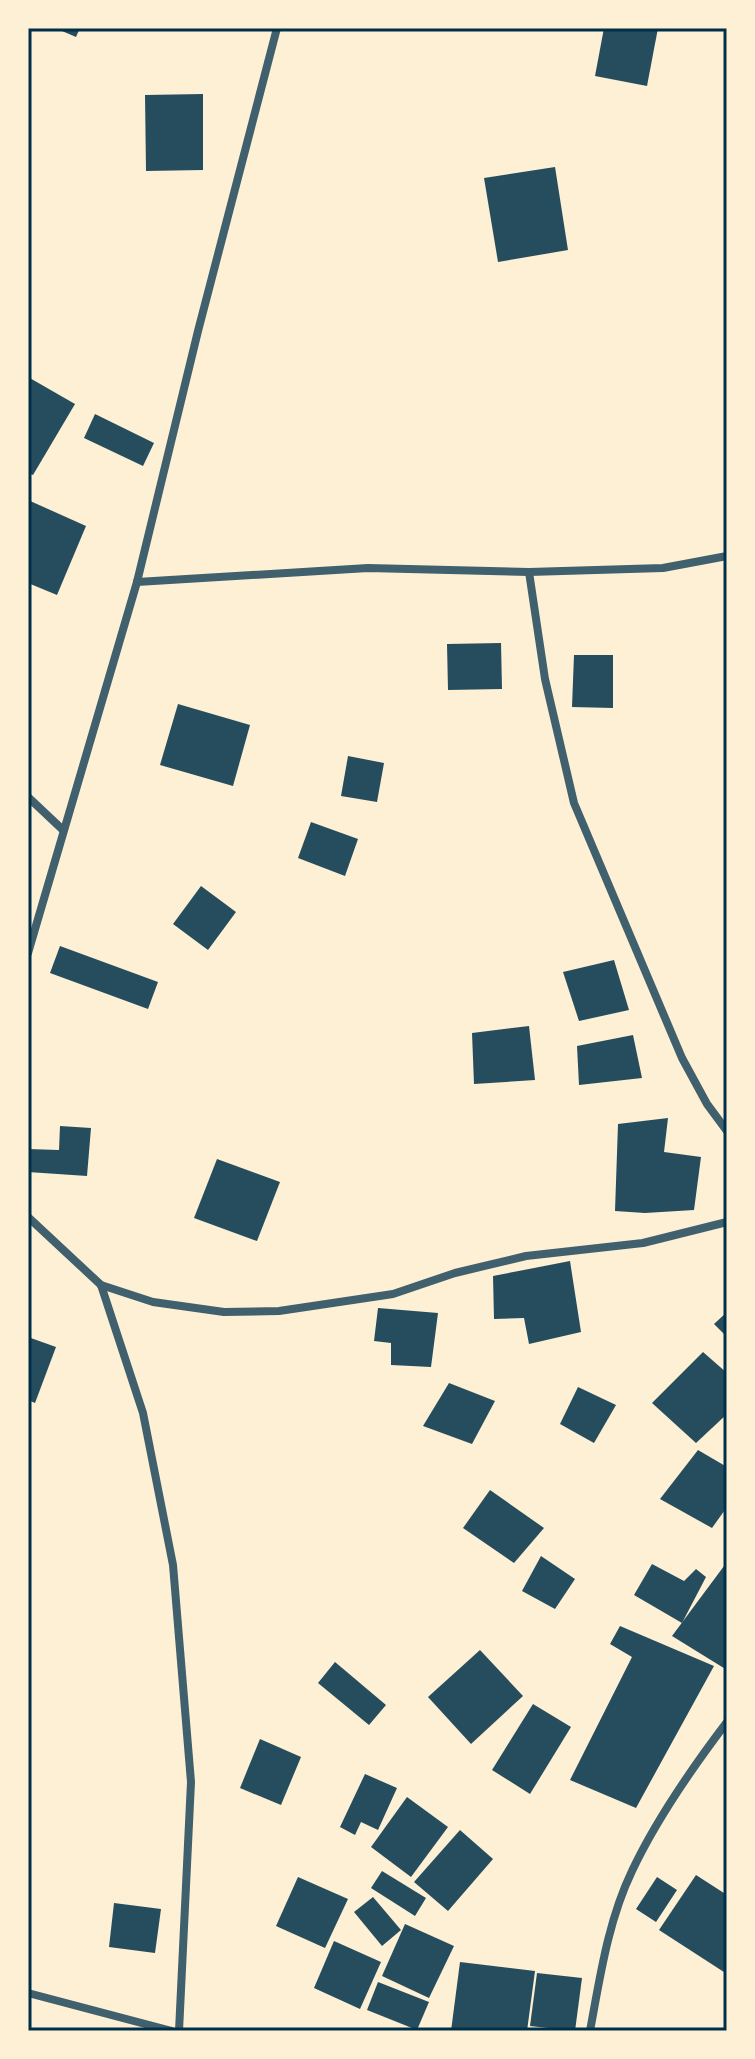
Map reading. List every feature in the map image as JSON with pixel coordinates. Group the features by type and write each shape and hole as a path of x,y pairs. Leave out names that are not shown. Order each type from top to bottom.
{"street":[{"path":"28,953 137,582 277,28"},
{"path":"137,582 368,568 529,572 663,568 727,556"},
{"path":"529,572 545,679 574,803 682,1058 707,1104 727,1131"},
{"path":"28,797 63,830"},
{"path":"28,1217 101,1285 153,1302 224,1312 279,1311 393,1294 455,1273 526,1256 643,1243 727,1222"},
{"path":"101,1285 143,1413 173,1565 191,1782 179,2031"},
{"path":"590,2031 614,1919 632,1871 688,1773 727,1722"},
{"path":"28,1993 172,2031"}],"building":[{"path":"55,28 80,28 76,37"},
{"path":"604,28 658,28 647,86 595,76"},
{"path":"203,94 203,170 146,171 145,95"},
{"path":"555,167 568,250 498,262 484,178"},
{"path":"28,377 75,404 33,475 28,473"},
{"path":"95,414 154,443 143,466 84,438"},
{"path":"28,500 86,526 57,595 28,583"},
{"path":"501,643 502,689 448,690 447,644"},
{"path":"574,655 613,655 613,708 572,707"},
{"path":"178,704 250,725 233,786 160,765"},
{"path":"348,756 384,763 377,802 341,796"},
{"path":"311,822 358,839 345,876 298,858"},
{"path":"201,886 236,912 208,950 173,924"},
{"path":"60,946 158,982 148,1009 50,973"},
{"path":"614,960 629,1010 579,1021 563,972"},
{"path":"529,1026 535,1080 474,1084 472,1033"},
{"path":"633,1035 642,1078 579,1085 577,1046"},
{"path":"668,1118 664,1152 701,1157 694,1210 615,1211 618,1124"},
{"path":"60,1126 91,1128 87,1176 28,1172 28,1149 59,1150"},
{"path":"217,1159 280,1182 257,1241 194,1218"},
{"path":"570,1261 581,1332 529,1344 524,1318 494,1319 493,1276"},
{"path":"378,1308 438,1313 431,1367 391,1365 391,1343 374,1341"},
{"path":"727,1312 727,1337 714,1324"},
{"path":"28,1337 56,1347 35,1403 28,1400"},
{"path":"703,1352 727,1373 727,1414 696,1443 652,1403"},
{"path":"449,1383 495,1401 472,1444 423,1426"},
{"path":"578,1387 616,1405 594,1443 560,1424"},
{"path":"698,1450 727,1467 727,1507 712,1528 660,1499"},
{"path":"490,1490 544,1528 514,1563 463,1528"},
{"path":"541,1556 575,1579 555,1609 522,1591"},
{"path":"727,1562 727,1670 672,1636"},
{"path":"652,1564 684,1581 696,1569 706,1577 682,1623 634,1595"},
{"path":"620,1626 714,1666 636,1808 570,1780 632,1657 610,1644"},
{"path":"480,1650 523,1696 471,1744 428,1697"},
{"path":"335,1662 386,1705 369,1725 318,1683"},
{"path":"533,1704 571,1727 530,1794 492,1770"},
{"path":"260,1739 301,1757 281,1805 240,1788"},
{"path":"365,1774 397,1788 378,1830 361,1822 355,1835 340,1827"},
{"path":"407,1797 448,1827 411,1877 371,1847"},
{"path":"460,1830 493,1859 448,1911 414,1882"},
{"path":"382,1871 426,1898 415,1916 371,1888"},
{"path":"696,1875 727,1895 727,1974 659,1930"},
{"path":"298,1877 348,1899 325,1948 276,1926"},
{"path":"657,1877 677,1890 656,1922 636,1909"},
{"path":"373,1897 401,1930 382,1946 354,1912"},
{"path":"114,1903 161,1909 155,1953 109,1947"},
{"path":"405,1924 454,1946 429,1998 382,1976"},
{"path":"334,1941 381,1962 360,2009 314,1988"},
{"path":"460,1962 535,1971 527,2031 451,2031"},
{"path":"537,1973 582,1978 575,2031 530,2026"},
{"path":"378,1982 429,2002 417,2030 367,2010"}]}
